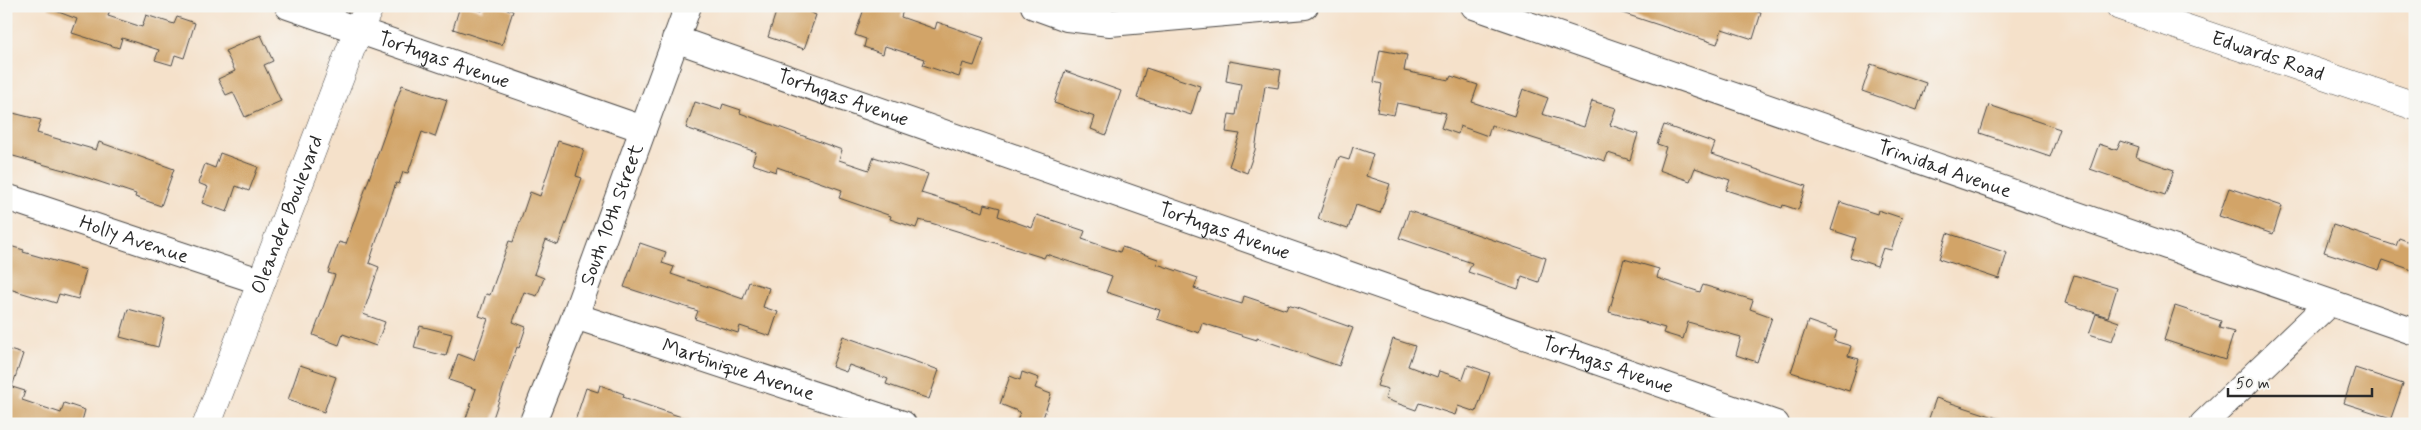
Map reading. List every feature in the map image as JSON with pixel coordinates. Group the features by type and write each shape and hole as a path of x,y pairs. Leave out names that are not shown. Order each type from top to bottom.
{"main road":[{"name":"Edwards Road","path":"2120,6 2415,106"},
{"name":"Oleander Boulevard","path":"207,424 364,18"}],"street":[{"name":"Tortugas Avenue","path":"288,6 364,18 643,129"},
{"name":"South 10th Street","path":"532,424 575,316 688,6"},
{"path":"1034,6 1067,18 1110,23 1305,6"},
{"name":"Trinidad Avenue","path":"1474,6 2415,332"},
{"name":"Tortugas Avenue","path":"675,39 1776,424"},
{"name":"Holly Avenue","path":"6,196 262,282"},
{"path":"2203,424 2329,303"},
{"name":"Martinique Avenue","path":"575,316 903,424"}],"building":[{"path":"48,6 111,6 108,16 142,27 146,15 174,24 177,17 195,23 184,58 175,55 172,65 155,60 159,50 122,38 119,48 72,33 77,19 48,8"},
{"path":"460,6 469,6 482,11 484,6 499,6 513,11 502,45 453,29"},
{"path":"778,6 811,6 809,12 816,15 804,49 768,37"},
{"path":"865,6 890,6 903,10 901,17 935,29 937,22 984,38 974,66 963,63 959,77 923,65 925,59 885,46 883,54 864,47 866,39 855,35"},
{"path":"1610,6 1739,6 1761,13 1753,39 1722,29 1717,44 1610,9"},
{"path":"261,35 273,61 264,65 281,101 245,117 233,92 226,95 218,79 235,71 225,51"},
{"path":"1380,50 1407,55 1404,71 1449,80 1451,76 1478,85 1472,102 1514,116 1523,89 1548,98 1542,114 1584,127 1592,101 1616,108 1610,125 1638,134 1630,160 1608,153 1605,161 1491,125 1488,136 1460,126 1458,134 1441,128 1446,113 1397,103 1394,115 1377,112 1382,84 1374,82"},
{"path":"1229,61 1281,70 1278,88 1265,86 1255,150 1247,173 1229,166 1240,134 1226,132 1229,114 1236,115 1241,84 1226,81"},
{"path":"1871,64 1926,83 1917,110 1862,91"},
{"path":"1146,68 1200,86 1191,115 1137,98"},
{"path":"1065,71 1121,91 1106,135 1091,129 1095,117 1054,103"},
{"path":"402,85 447,100 435,137 422,132 408,173 403,172 399,184 396,183 369,263 379,267 363,314 385,322 376,346 343,334 339,345 313,335 335,275 328,273 339,242 346,244"},
{"path":"695,102 721,110 723,104 741,110 740,113 842,150 839,160 869,170 874,157 928,174 921,193 983,212 985,204 1000,208 998,216 1032,228 1037,215 1085,231 1082,239 1120,252 1122,247 1158,259 1157,264 1198,278 1194,288 1212,295 1242,304 1244,296 1286,310 1288,305 1353,328 1339,366 1257,338 1257,340 1202,323 1199,333 1157,319 1160,310 1106,292 1112,276 1046,254 1044,258 919,220 916,228 890,219 891,216 839,198 842,190 777,167 776,172 752,164 756,152 686,128"},
{"path":"1989,105 2060,129 2050,157 1980,133"},
{"path":"13,113 41,120 37,133 96,150 99,142 174,169 161,206 135,197 136,194 67,171 6,154 6,138"},
{"path":"1664,125 1715,143 1711,154 1806,186 1798,210 1783,205 1782,208 1726,190 1730,180 1695,168 1690,181 1659,170 1666,147 1657,144"},
{"path":"558,141 584,149 576,176 582,178 558,245 546,240 534,274 544,278 537,296 524,292 513,322 526,327 519,348 517,347 491,424 464,424 476,389 449,380 458,354 474,360 488,319 479,316 486,294 490,295 509,241 513,242 530,192 540,196"},
{"path":"2121,141 2139,147 2136,157 2174,170 2165,195 2090,169 2099,144 2117,150"},
{"path":"1353,147 1373,154 1366,176 1390,184 1380,213 1356,205 1348,229 1318,219 1339,157 1349,160"},
{"path":"220,153 258,167 249,191 236,186 227,212 202,203 208,187 198,183 205,164 215,168"},
{"path":"2229,188 2282,206 2273,234 2219,216"},
{"path":"1840,202 1877,214 1878,210 1902,218 1891,250 1883,248 1877,266 1850,257 1856,238 1831,230"},
{"path":"1409,211 1546,258 1539,282 1522,276 1518,289 1468,272 1472,263 1399,238"},
{"path":"2333,225 2396,246 2399,238 2415,244 2415,271 2383,260 2379,270 2324,252"},
{"path":"1947,233 2007,253 1999,279 1939,259"},
{"path":"640,243 666,252 662,263 674,267 671,274 743,299 749,282 769,288 763,307 778,312 770,336 740,326 738,333 695,319 698,311 624,287"},
{"path":"6,245 24,250 23,252 86,270 78,299 59,294 56,303 6,288"},
{"path":"1624,259 1659,269 1657,278 1700,292 1703,285 1753,300 1750,309 1772,317 1757,362 1736,355 1741,337 1688,322 1683,339 1663,333 1665,328 1609,312"},
{"path":"2074,275 2117,288 2108,317 2065,303"},
{"path":"2175,306 2221,321 2219,328 2234,332 2225,360 2164,340"},
{"path":"128,309 165,319 158,347 120,337"},
{"path":"2096,314 2119,322 2112,341 2089,334"},
{"path":"1808,321 1837,331 1834,341 1851,346 1848,356 1859,359 1849,391 1791,372"},
{"path":"420,326 452,334 446,356 414,348"},
{"path":"843,336 939,370 929,399 886,384 888,379 849,365 846,372 832,367"},
{"path":"1393,339 1415,346 1408,366 1437,377 1439,371 1463,379 1468,365 1490,373 1476,412 1458,406 1455,415 1419,403 1416,410 1385,399 1388,389 1377,386"},
{"path":"6,349 23,354 12,387 25,391 22,400 61,413 64,403 85,410 83,424 6,424"},
{"path":"300,365 336,377 324,412 288,400"},
{"path":"2355,368 2403,384 2391,418 2344,403"},
{"path":"1022,372 1039,378 1035,388 1051,394 1041,424 1016,424 1020,412 1000,404 1010,376 1020,380"},
{"path":"600,385 624,394 623,397 693,421 693,424 574,424 586,388 598,392"},
{"path":"1936,398 2006,421 2005,424 1927,424"}]}
